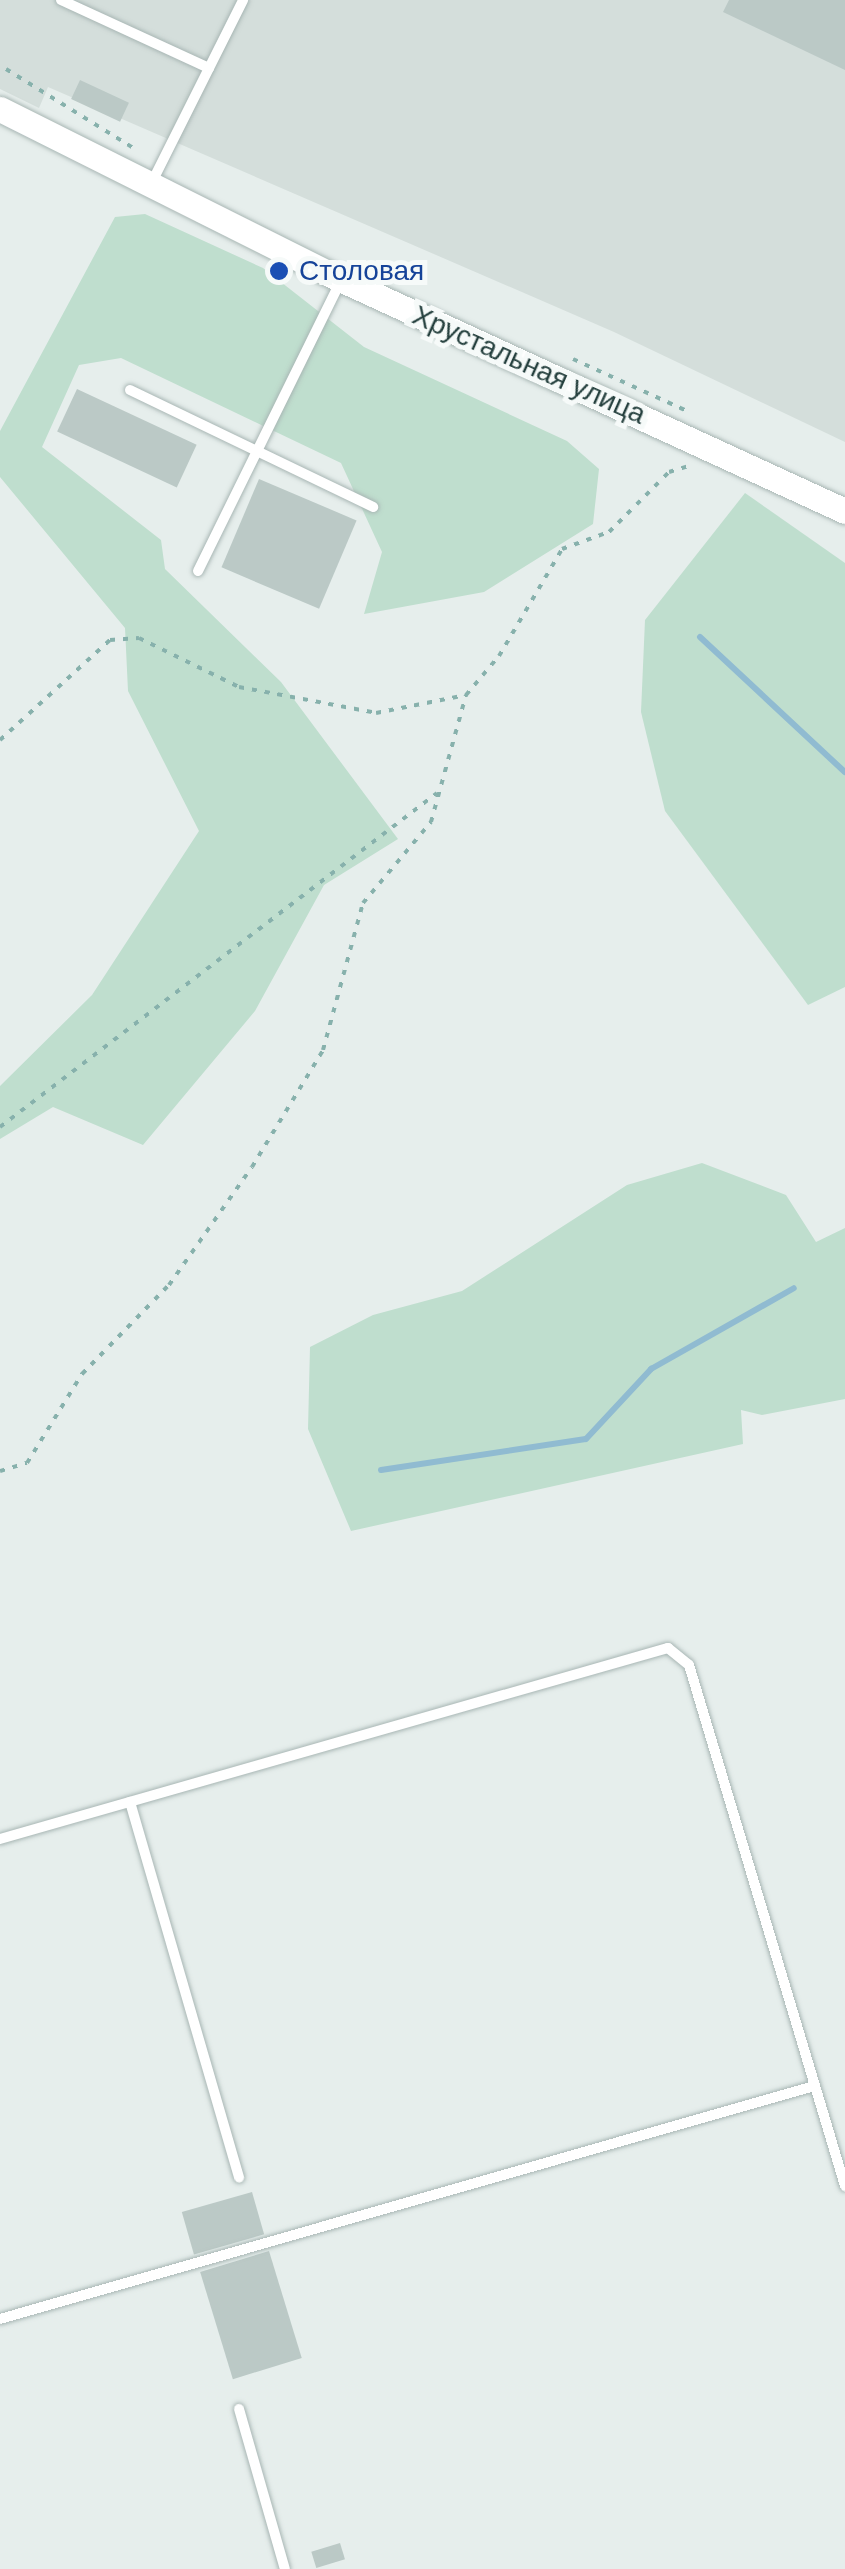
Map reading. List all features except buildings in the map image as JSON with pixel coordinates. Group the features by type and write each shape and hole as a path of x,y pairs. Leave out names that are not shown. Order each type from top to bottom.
{"street":[{"name":"Хрустальная улица","path":"0,109 156,175 341,279 845,510"}],"lane":[{"path":"61,0 208,68"},
{"path":"156,175 243,0"},
{"path":"198,571 341,279"},
{"path":"130,390 373,507"},
{"path":"0,1839 668,1648 689,1665 845,2186"},
{"path":"130,1802 239,2176"},
{"path":"0,2319 814,2086"},
{"path":"239,2410 284,2569"}],"path":[{"path":"6,69 156,175"},
{"path":"0,1471 27,1463 82,1374 169,1285 252,1167 322,1050 363,903 431,822 466,696 499,656 562,549 609,532 669,472 728,455"},
{"path":"0,740 110,640 139,638 239,687 376,713 466,696"},
{"path":"0,1127 439,792"}],"shaded area":[{"path":"0,0 845,0 845,442 614,332 48,87 39,108 0,89"}],"green space":[{"path":"145,214 263,268 364,347 567,441 599,469 593,524 484,592 364,614 382,552 341,463 121,358 79,365 42,447 161,540 165,569 281,682 398,839 324,885 255,1011 143,1145 53,1107 0,1139 0,1086 92,995 199,831 128,691 125,628 0,477 0,431 115,217"},
{"path":"745,493 845,563 845,987 808,1005 665,811 641,712 645,620"},
{"path":"702,1163 786,1195 816,1242 845,1228 845,1399 762,1415 741,1410 743,1444 351,1531 308,1429 310,1347 373,1315 462,1291 627,1185"}],"waterway":[{"path":"700,637 845,772"},
{"path":"381,1470 586,1439 651,1369 794,1288"}],"place":[{"name":"Столовая","path":"279,271"}]}
